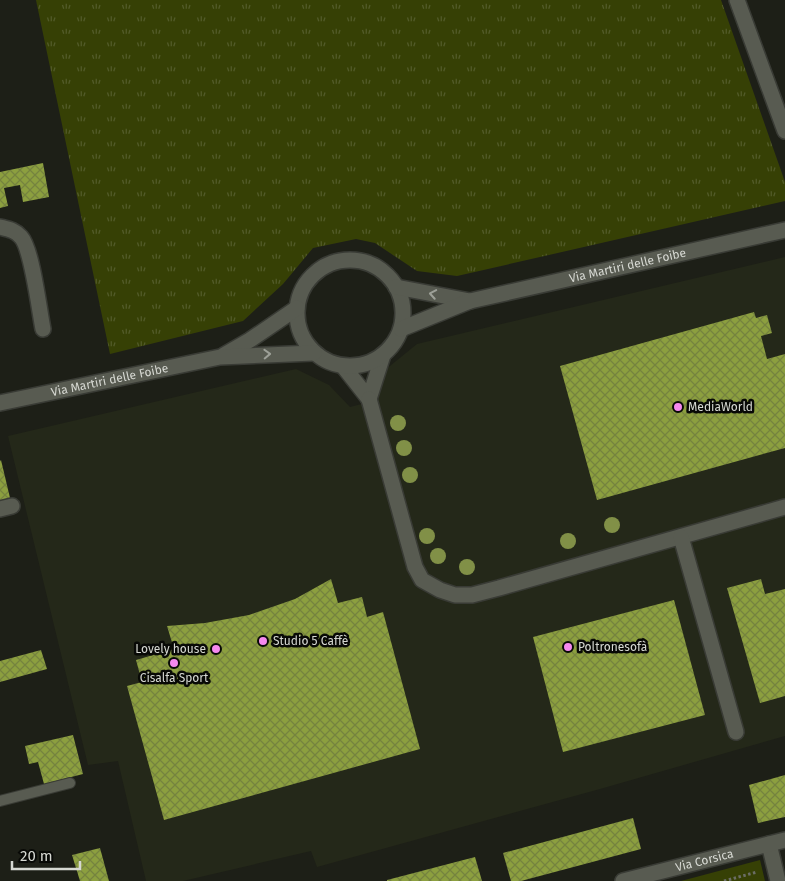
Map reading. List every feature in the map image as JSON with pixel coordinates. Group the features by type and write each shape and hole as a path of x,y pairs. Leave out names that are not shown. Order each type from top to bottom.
{"street":[{"path":"736,0 785,131"},
{"path":"0,226 14,230 22,238 28,255 43,328"},
{"name":"Via Martiri delle Foibe","path":"401,329 470,301 785,230"},
{"path":"356,260 372,264 386,274 396,287 402,300 401,329 394,344 371,363 343,366 327,362 314,353 304,340 298,325 296,308 301,292 310,278 323,267 339,261 356,260"},
{"name":"Via Martiri delle Foibe","path":"396,287 470,301"},
{"name":"Via Martiri delle Foibe","path":"220,357 250,340 296,308"},
{"name":"Via Martiri delle Foibe","path":"0,403 220,357 314,353"},
{"path":"369,399 383,355"},
{"path":"343,366 369,399 415,567 422,580 440,590 456,595 472,595 785,507"},
{"path":"681,537 736,732"},
{"name":"Via Corsica","path":"623,881 785,840"},
{"path":"769,844 777,874"}],"lane":[{"path":"0,801 70,784"}],"path":[{"path":"724,881 777,874"}],"shaded area":[{"path":"785,257 785,736 317,867 311,851 183,881 146,881 118,761 88,765 8,436 296,369 329,385 350,407 377,400 385,370 417,344"}],"green space":[{"path":"36,0 721,0 785,182 785,201 457,276 417,271 375,243 356,239 313,248 283,284 243,321 110,354"},
{"path":"760,860 765,881 681,881"}],"building":[{"path":"43,163 49,197 23,202 20,185 4,188 8,206 0,208 0,172"},
{"name":"MediaWorld","path":"754,312 756,318 767,315 772,333 761,336 767,359 785,354 785,448 597,500 560,366"},
{"path":"0,461 11,502 0,505"},
{"path":"331,579 338,603 362,597 367,617 383,612 420,749 164,820 127,686 142,682 136,660 174,649 167,626 205,623 249,615 295,599"},
{"path":"761,579 765,594 785,589 785,696 760,703 727,588"},
{"path":"674,600 705,715 563,752 533,637"},
{"path":"41,650 47,669 0,682 0,661"},
{"path":"73,735 83,774 44,784 38,762 29,764 25,746"},
{"path":"785,775 785,817 758,823 749,785"},
{"path":"633,818 641,849 521,881 511,881 503,853"},
{"path":"100,848 109,881 80,881 72,855"},
{"path":"475,857 482,881 387,881 387,880"}],"place":[{"name":"MediaWorld","path":"678,407"},
{"name":"Studio 5 Caffè","path":"263,641"},
{"name":"Poltronesofà","path":"568,647"},
{"name":"Lovely house","path":"216,649"},
{"name":"Cisalfa Sport","path":"174,663"}]}
